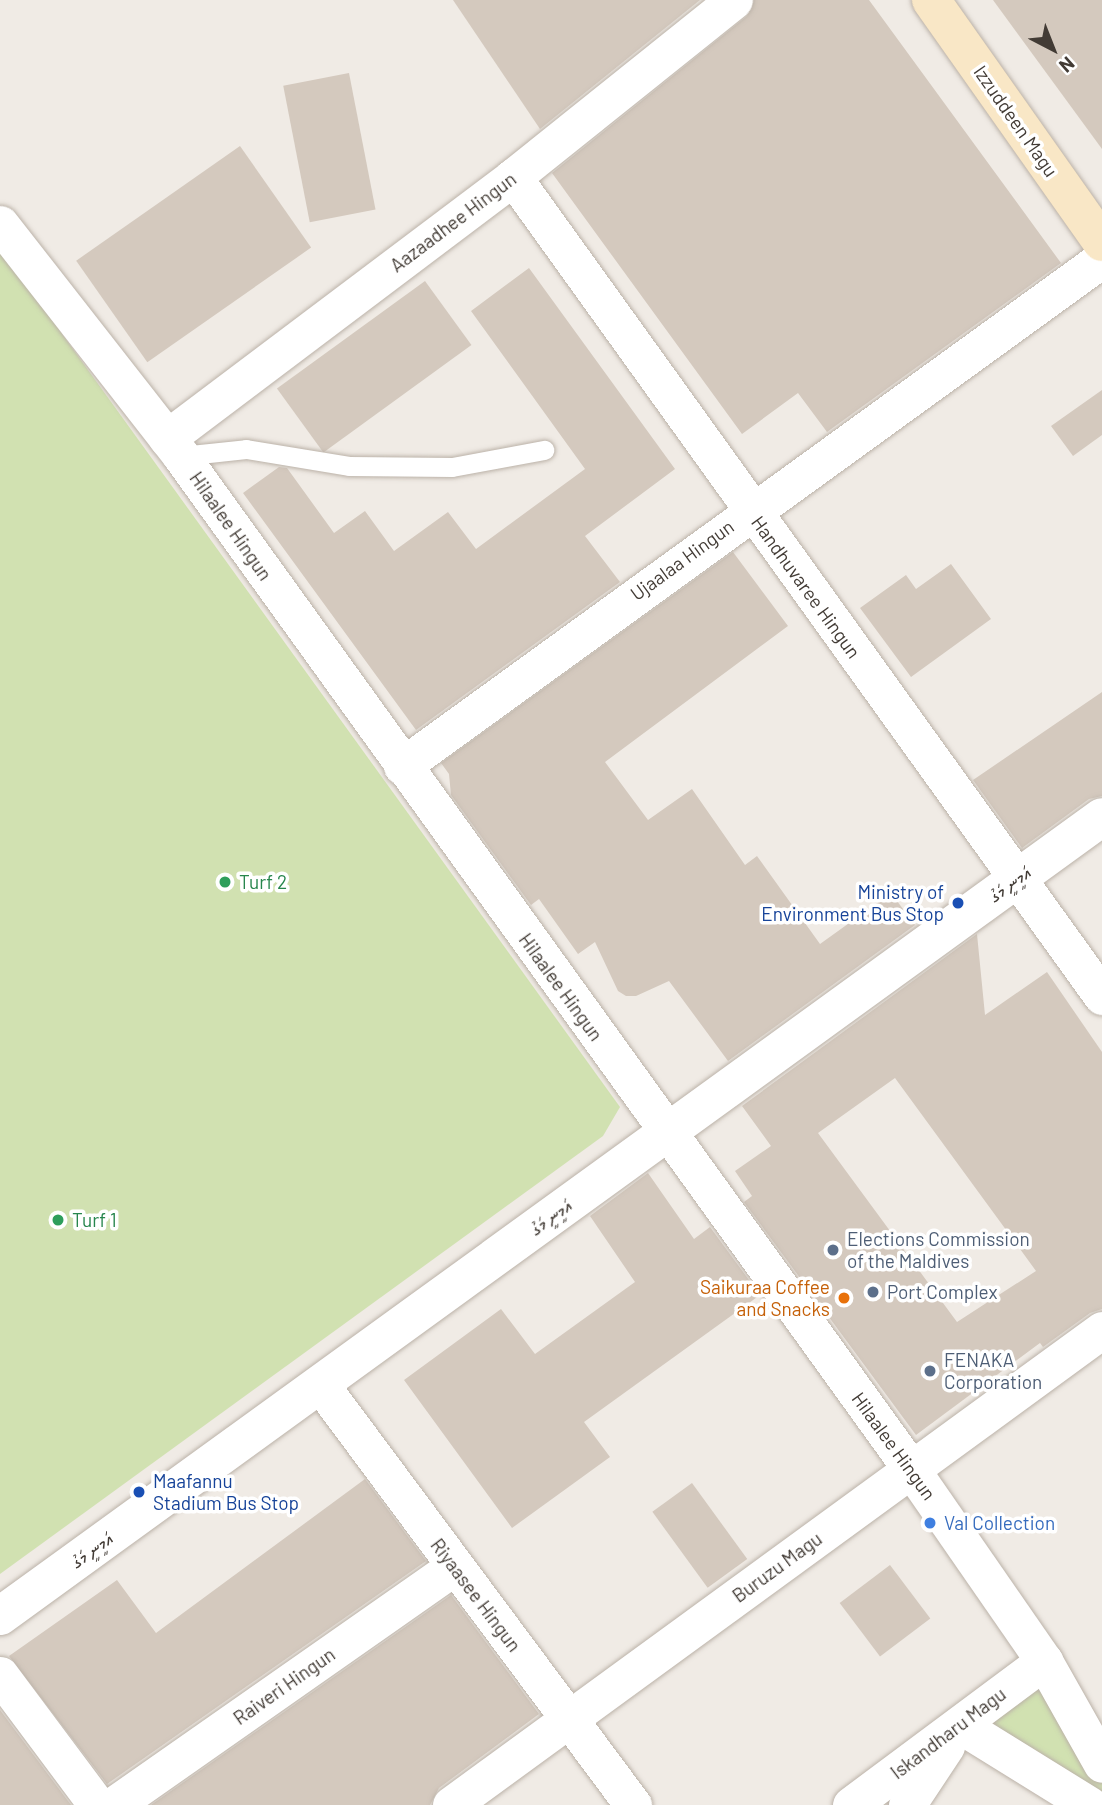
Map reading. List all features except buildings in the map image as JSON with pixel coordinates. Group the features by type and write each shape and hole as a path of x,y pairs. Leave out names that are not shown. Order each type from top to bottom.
{"main road":[{"name":"Izzuddeen Magu","path":"930,0 1102,242"}],"street":[{"name":"Aazaadhee Hingun","path":"174,447 734,0"},
{"name":"Handhuvaree Hingun","path":"513,177 1102,996"},
{"name":"Hilaalee Hingun","path":"0,224 174,447 666,1133 911,1469 1044,1661 1102,1764"},
{"name":"Ujaalaa Hingun","path":"402,766 750,510 1102,259"},
{"name":"އަމީނީ މަގު","path":"0,1616 1102,817"},
{"name":"Buruzu Magu","path":"451,1805 1102,1329"},
{"name":"Riyaasee Hingun","path":"320,1384 633,1805"},
{"name":"Raiveri Hingun","path":"114,1805 454,1567"},
{"name":"Iskandharu Magu","path":"851,1805 1044,1661"},
{"path":"0,1675 97,1805"},
{"path":"907,1805 960,1725 1089,1805"}],"lane":[{"path":"174,447 246,449 349,466 452,467 544,450"}],"green space":[{"name":"Turf 2","path":"0,248 620,1107 603,1136 0,1574"},
{"path":"1044,1661 1102,1764 1102,1805 960,1725"}],"place":[{"name":"Turf 2","path":"225,882"},
{"name":"Ministry of Environment Bus Stop","path":"958,903"},
{"name":"Turf 1","path":"58,1220"},
{"name":"Elections Commission of the Maldives","path":"833,1250"},
{"name":"Port Complex","path":"873,1292"},
{"name":"Saikuraa Coffee and Snacks","path":"844,1298"},
{"name":"FENAKA Corporation","path":"930,1371"},
{"name":"Maafannu Stadium Bus Stop","path":"139,1492"},
{"name":"Val Collection","path":"930,1523"}]}
